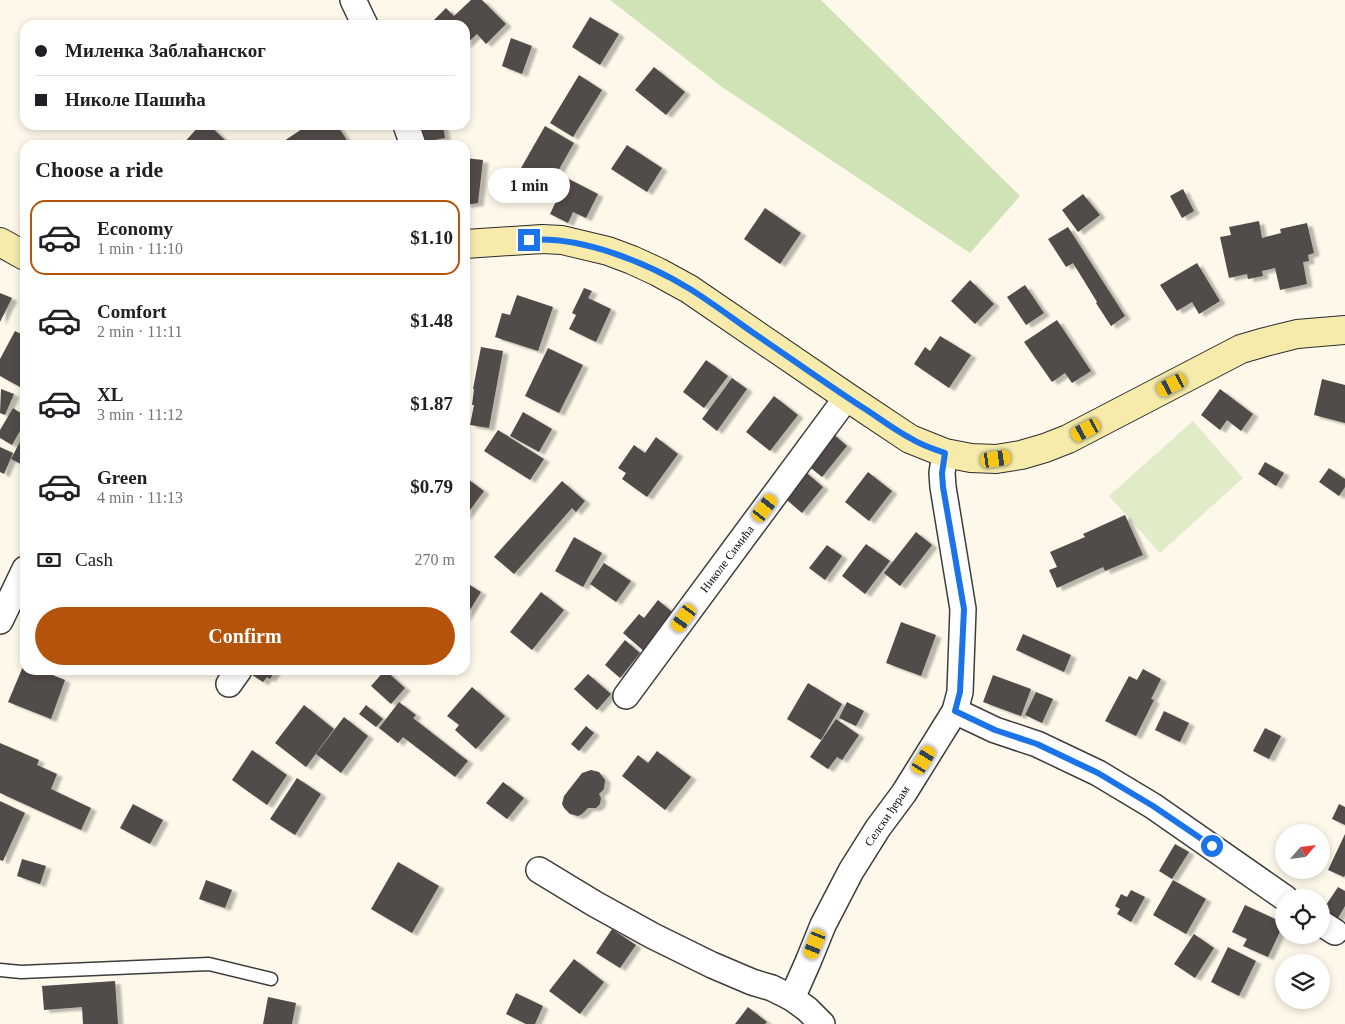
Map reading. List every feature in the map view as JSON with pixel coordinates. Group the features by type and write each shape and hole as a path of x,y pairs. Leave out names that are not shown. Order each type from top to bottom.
{"street":[{"path":"353,0 363,20"},
{"path":"470,244 542,239 562,240 590,246 632,260 689,289 910,438 945,453 971,458 996,459 1021,455 1068,439 1241,350 1297,334 1345,330"},
{"path":"0,242 20,253"},
{"name":"Николе Симића","path":"626,696 847,397"},
{"name":"Селски ђерам","path":"792,998 823,926 851,871 878,828 904,793 955,711 960,692 964,609 943,487 942,473 945,453"},
{"path":"0,621 20,579"},
{"path":"955,711 995,730 1037,744 1098,773 1153,806 1275,891"},
{"path":"539,870 652,936 712,965 752,982 772,988 792,998 807,1009 822,1024"}],"lane":[{"path":"0,970 21,972 209,964 271,979"}],"green space":[{"path":"610,0 821,0 1020,196 970,253 722,87"},
{"path":"1193,421 1243,478 1160,553 1109,496"}],"building":[{"path":"471,0 482,0 506,24 486,44 477,34 470,40 470,20 434,20 446,8 454,16"},
{"path":"590,17 619,34 600,65 572,47"},
{"path":"511,38 532,46 522,74 502,66"},
{"path":"654,67 685,92 666,115 635,90"},
{"path":"579,75 602,90 573,137 550,123"},
{"path":"545,126 574,143 550,185 521,168"},
{"path":"196,130 214,130 225,140 186,140"},
{"path":"300,130 340,130 347,140 286,140"},
{"path":"417,130 444,130 445,138 418,140"},
{"path":"627,145 662,168 647,192 611,169"},
{"path":"470,159 483,160 478,203 470,204"},
{"path":"567,178 598,194 586,218 573,212 568,223 550,214"},
{"path":"1183,189 1194,211 1182,218 1170,196"},
{"path":"1083,194 1100,215 1078,232 1062,210"},
{"path":"765,208 801,233 780,264 744,239"},
{"path":"1259,221 1262,238 1281,233 1280,229 1307,223 1314,253 1308,255 1309,261 1303,262 1307,284 1280,290 1275,268 1262,271 1263,276 1248,279 1247,274 1229,278 1220,237 1231,235 1229,227"},
{"path":"1068,227 1125,316 1111,326 1073,263 1066,267 1048,239"},
{"path":"1197,263 1220,301 1199,314 1192,302 1177,311 1160,285"},
{"path":"970,280 994,304 975,324 951,301"},
{"path":"1025,285 1044,313 1026,325 1007,297"},
{"path":"584,288 592,291 588,298 611,309 596,342 569,329 576,315 572,313"},
{"path":"0,293 12,298 0,322"},
{"path":"517,295 553,307 538,351 495,337 502,313 510,315"},
{"path":"1057,320 1091,371 1072,383 1065,373 1052,382 1024,342"},
{"path":"15,331 20,334 20,387 0,376 0,359"},
{"path":"940,336 971,355 949,388 914,364 925,347 930,351"},
{"path":"481,347 503,351 489,428 470,425 474,405 472,405 473,389"},
{"path":"548,348 583,365 559,413 525,396"},
{"path":"706,360 728,376 704,408 683,392"},
{"path":"732,378 747,389 717,431 702,419"},
{"path":"1322,379 1345,385 1345,423 1314,415"},
{"path":"1,389 14,394 5,415 0,413"},
{"path":"1220,389 1253,414 1241,431 1227,420 1220,430 1201,415"},
{"path":"774,396 798,415 770,451 746,432"},
{"path":"13,408 20,413 20,431 12,445 0,438 0,430"},
{"path":"523,412 552,429 539,452 510,436"},
{"path":"498,430 544,459 530,480 484,451"},
{"path":"831,432 847,446 822,477 806,464"},
{"path":"656,437 678,454 647,497 622,479 626,473 618,468 634,445 645,453"},
{"path":"20,442 20,464 11,459"},
{"path":"0,447 13,453 4,474 0,472"},
{"path":"1265,462 1284,473 1276,486 1258,474"},
{"path":"1329,468 1345,479 1345,487 1339,496 1319,482"},
{"path":"802,469 823,487 802,513 781,495"},
{"path":"868,472 892,491 869,521 845,502"},
{"path":"470,481 484,491 470,510"},
{"path":"562,481 585,501 576,512 572,508 514,574 494,557"},
{"path":"1125,515 1143,555 1105,571 1103,567 1057,588 1049,570 1057,567 1050,552 1085,537 1083,534"},
{"path":"916,532 932,545 900,586 884,573"},
{"path":"574,537 602,553 583,587 555,571"},
{"path":"866,544 890,561 865,594 842,576"},
{"path":"827,545 842,556 825,580 809,568"},
{"path":"604,563 631,581 616,602 590,584"},
{"path":"470,585 481,592 470,610"},
{"path":"541,592 564,610 532,650 510,632"},
{"path":"658,600 677,616 646,653 623,633 639,614 644,618"},
{"path":"901,622 936,635 921,676 886,663"},
{"path":"1023,634 1071,655 1064,672 1016,650"},
{"path":"625,640 640,653 620,678 605,665"},
{"path":"1143,669 1161,679 1151,699 1154,700 1136,736 1105,721 1129,676 1137,680"},
{"path":"20,674 52,675 65,680 51,719 8,702"},
{"path":"588,674 611,694 597,710 574,689"},
{"path":"252,675 273,675 270,679 267,677 263,682"},
{"path":"381,675 391,675 405,688 391,704 371,686"},
{"path":"993,675 1031,689 1021,716 983,702"},
{"path":"808,683 842,704 821,740 787,719"},
{"path":"472,687 505,716 476,749 455,730 459,725 447,716"},
{"path":"1036,692 1053,699 1042,723 1025,715"},
{"path":"399,702 416,715 413,718 468,761 455,777 403,737 398,743 379,728"},
{"path":"847,702 864,711 856,726 839,718"},
{"path":"304,705 334,729 306,767 275,743"},
{"path":"366,705 383,719 376,727 359,714"},
{"path":"1164,711 1189,723 1180,742 1155,730"},
{"path":"344,717 368,736 341,773 316,754"},
{"path":"836,719 859,735 842,760 837,757 828,769 810,757"},
{"path":"586,726 594,733 579,751 571,744"},
{"path":"1265,728 1281,736 1269,759 1253,751"},
{"path":"0,743 39,760 37,765 57,774 51,789 91,808 81,830 0,793"},
{"path":"252,750 287,775 267,805 232,780"},
{"path":"657,751 691,777 665,810 622,776 638,755 648,763"},
{"path":"591,770 599,772 605,780 604,789 599,794 601,798 600,804 596,808 588,808 578,816 570,814 562,804 564,796 582,773"},
{"path":"297,778 321,794 295,835 270,819"},
{"path":"503,782 524,798 507,819 486,803"},
{"path":"0,801 25,813 3,861 0,860"},
{"path":"133,804 163,820 150,844 120,828"},
{"path":"1339,804 1345,807 1345,825 1332,819"},
{"path":"1345,834 1344,877 1330,871 1330,866"},
{"path":"1175,844 1189,852 1172,879 1159,871"},
{"path":"22,859 46,866 40,884 17,876"},
{"path":"398,862 439,886 412,933 371,909"},
{"path":"206,880 232,890 225,908 199,899"},
{"path":"1173,880 1206,899 1186,934 1153,915"},
{"path":"1338,887 1345,891 1345,906 1337,920 1330,916 1330,899"},
{"path":"1131,890 1145,897 1131,922 1117,914 1120,909 1115,906 1121,894 1127,897"},
{"path":"1245,905 1275,919 1275,942 1268,957 1243,946 1247,939 1232,932"},
{"path":"612,929 636,945 620,968 596,953"},
{"path":"1194,934 1214,948 1195,978 1174,964"},
{"path":"1228,947 1256,961 1239,996 1211,982"},
{"path":"574,959 604,982 580,1014 549,991"},
{"path":"115,981 118,1024 83,1024 82,1007 44,1010 42,986"},
{"path":"516,993 543,1006 535,1024 526,1024 506,1014"},
{"path":"268,997 296,1003 292,1024 263,1024"},
{"path":"748,1007 767,1022 765,1024 735,1024"}],"route":[{"path":"529,240 562,240 590,246 632,260 658,272 689,289 910,438 945,453 942,473 943,487 964,609 960,692 955,711 995,730 1037,744 1098,773 1153,806 1212,846"}]}
